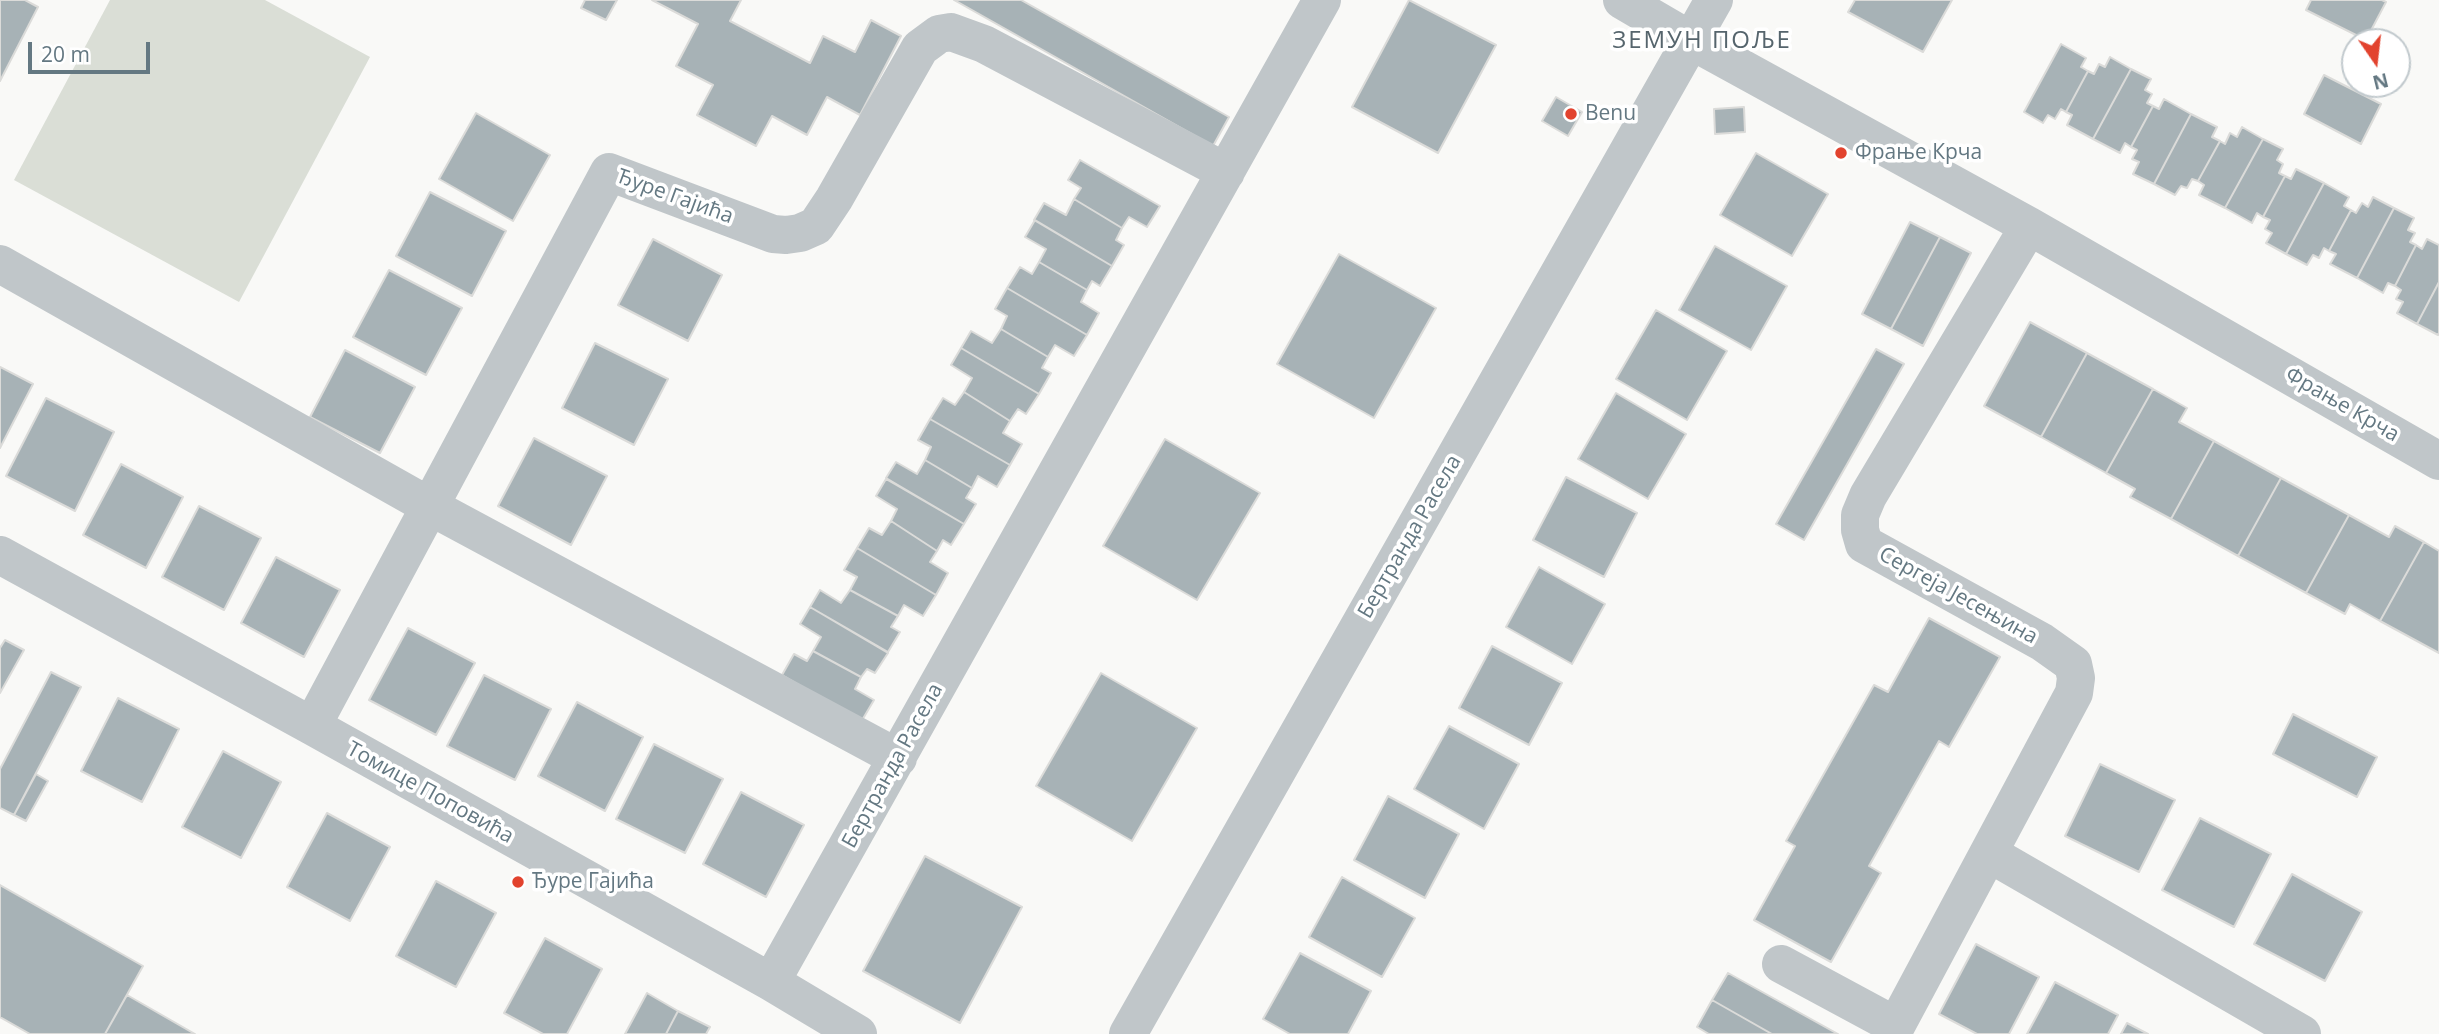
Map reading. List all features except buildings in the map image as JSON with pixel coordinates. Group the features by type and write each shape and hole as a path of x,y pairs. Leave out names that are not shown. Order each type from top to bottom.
{"street":[{"name":"Бертранда Расела","path":"771,982 1322,0"},
{"name":"Фрање Крча","path":"1622,0 2029,226 2439,461"},
{"name":"Бертранда Расела","path":"1128,1034 1714,0"},
{"name":"Ђуре Гајића","path":"312,726 609,172 773,234 800,233 816,226 834,199 920,48 939,34 951,32 984,44 1226,172"},
{"name":"Сергеја Јесењина","path":"1781,964 1896,1026 2074,693 2076,678 2073,664 2042,642 1864,544 1860,530 1860,515 1868,496 2029,226"},
{"path":"0,264 431,507 898,758"},
{"name":"Томице Поповића","path":"0,555 771,982 857,1034"},
{"path":"1990,854 2302,1034"}],"shaded area":[{"path":"110,0 265,0 370,57 239,302 14,180"}],"place":[{"name":"Benu","path":"1571,114"},
{"name":"Фрање Крча","path":"1841,153"},
{"name":"Ђуре Гајића","path":"518,882"}],"district":[{"name":"ЗЕМУН ПОЉЕ","path":"1702,41"}]}
